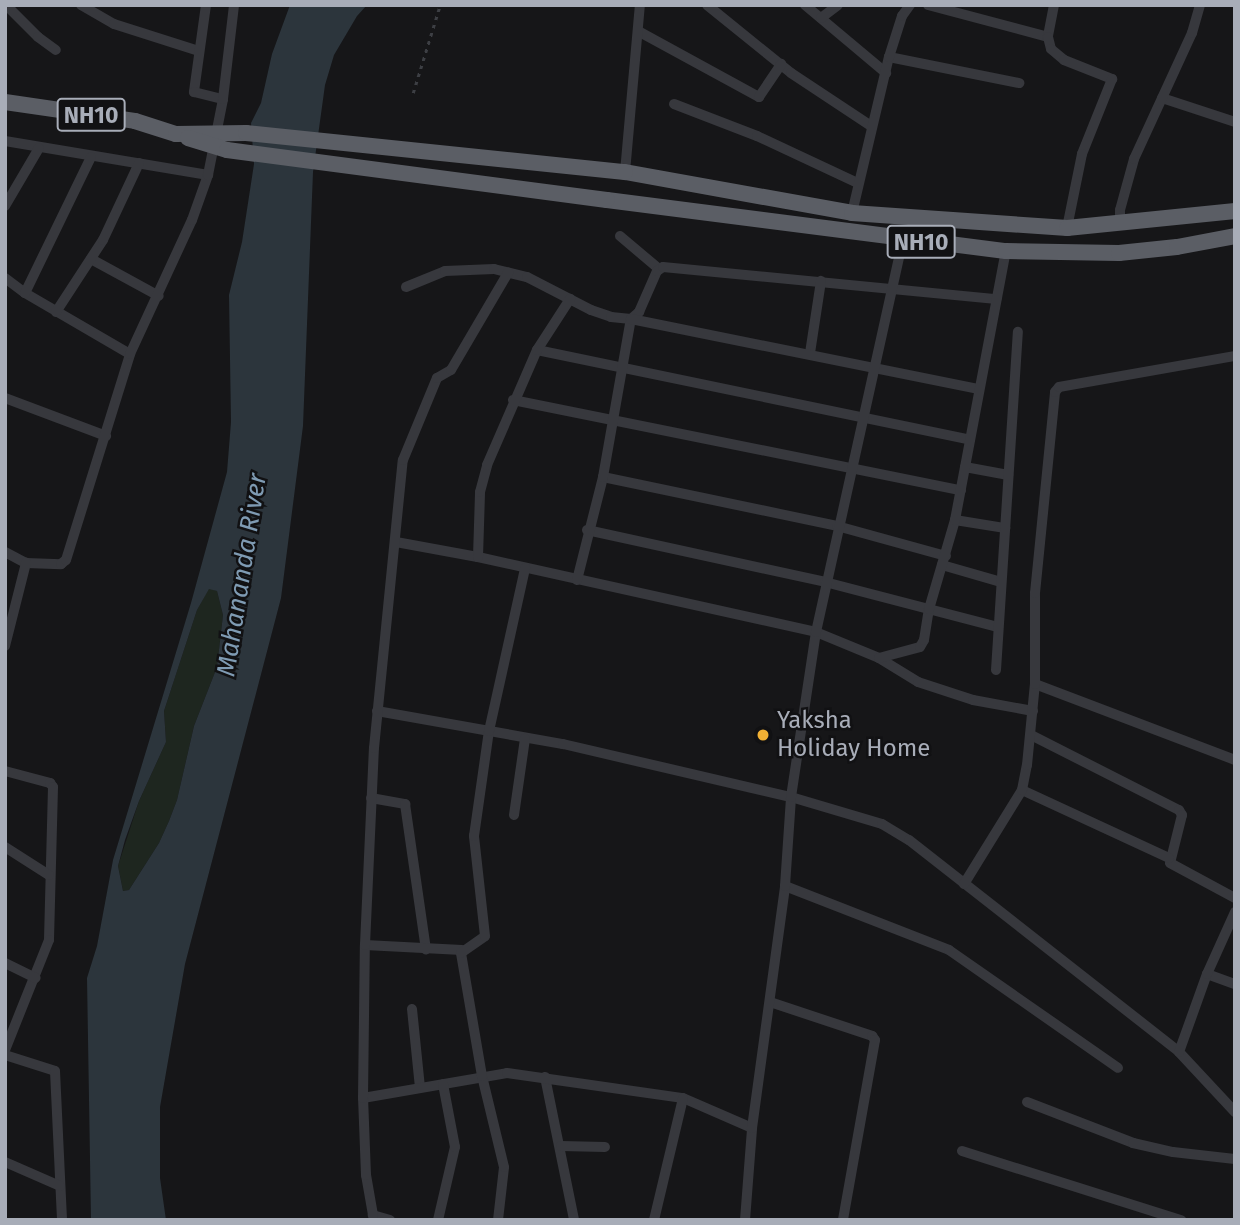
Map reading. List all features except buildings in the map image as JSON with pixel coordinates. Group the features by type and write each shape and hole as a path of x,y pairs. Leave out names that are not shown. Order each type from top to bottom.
{"highway":[{"name":"NH10","path":"5,102 135,121 227,150 1006,251 1119,253 1177,247 1235,236"},
{"path":"176,134 246,133 625,172 852,212 1067,228 1120,225 1235,211"}],"street":[{"path":"6,5 38,37 56,50"},
{"path":"81,5 114,24 199,51"},
{"path":"206,5 194,93 223,99"},
{"path":"5,552 26,563 61,564 66,559 130,354 159,296 208,174 223,99 234,5"},
{"path":"625,172 640,5"},
{"path":"707,5 839,108 871,126"},
{"path":"805,5 886,73"},
{"path":"821,18 838,5"},
{"path":"852,212 889,57 902,16 910,5"},
{"path":"928,5 1048,37"},
{"path":"1054,5 1048,37 1051,49 1064,60 1112,79 1082,154 1067,228"},
{"path":"1120,225 1126,183 1192,33 1200,5"},
{"path":"638,31 759,97 781,64"},
{"path":"889,57 1019,83"},
{"path":"1162,98 1235,122"},
{"path":"674,104 757,136 858,183"},
{"path":"5,141 208,174"},
{"path":"5,206 39,148"},
{"path":"24,293 91,157"},
{"path":"56,312 91,259 139,163"},
{"path":"620,236 659,269 890,287 996,299"},
{"path":"745,1220 752,1128 785,886 790,797 816,632 837,526 853,466 890,287 903,239"},
{"path":"878,658 922,644 929,609 955,520 1006,251"},
{"path":"91,259 159,296"},
{"path":"406,288 445,271 494,269 527,277 611,317 979,389"},
{"path":"577,580 587,530 603,477 631,319 639,312 659,269"},
{"path":"390,1220 372,1213 366,1175 363,1098 365,945 377,711 405,452 437,378 451,370 508,273"},
{"path":"5,278 24,293 130,354"},
{"path":"810,354 821,281"},
{"path":"478,557 480,492 487,465 537,349 570,299"},
{"path":"996,670 1018,332"},
{"path":"537,349 970,440"},
{"path":"964,884 1022,790 1033,711 1035,593 1055,392 1059,387 1235,356"},
{"path":"5,398 106,436"},
{"path":"513,400 961,489"},
{"path":"965,467 1009,475"},
{"path":"603,477 837,526 944,560 1001,582"},
{"path":"955,520 1005,527"},
{"path":"587,530 825,582 998,627"},
{"path":"396,542 478,557 816,632 878,658 918,682 973,700 1033,711"},
{"path":"5,646 26,563"},
{"path":"365,945 463,950 483,941 485,936 476,878 474,836 489,731 525,568"},
{"path":"1035,684 1235,760"},
{"path":"377,711 563,744 790,797 895,831 1179,1052 1235,1112"},
{"path":"1031,735 1180,810 1182,815 1169,858 1172,865 1235,898"},
{"path":"514,815 526,739"},
{"path":"5,771 53,785 49,940 5,1050"},
{"path":"1022,790 1169,858"},
{"path":"371,798 405,804 426,949"},
{"path":"5,847 49,875"},
{"path":"785,886 949,950 1118,1069"},
{"path":"1179,1052 1235,912"},
{"path":"463,950 482,1076 504,1167 498,1220"},
{"path":"5,963 36,978"},
{"path":"1208,974 1235,984"},
{"path":"770,1002 874,1037 843,1220"},
{"path":"412,1009 420,1088"},
{"path":"5,1055 55,1070 62,1220"},
{"path":"363,1098 507,1073 683,1098 752,1128"},
{"path":"545,1077 574,1220"},
{"path":"438,1220 455,1147 443,1084"},
{"path":"654,1220 683,1098"},
{"path":"1027,1102 1133,1143 1173,1153 1235,1159"},
{"path":"561,1146 605,1147"},
{"path":"962,1151 1181,1220"},
{"path":"5,1162 60,1186"}],"path":[{"path":"413,93 440,5"}],"shaded area":[{"path":"209,588 217,591 223,615 217,667 194,726 177,800 169,821 159,843 129,890 123,891 118,866 139,801 166,742 164,711 197,610"}],"water":[{"name":"Mahananda River","path":"290,5 367,5 357,16 334,55 325,85 313,172 303,426 281,598 185,964 160,1107 160,1178 166,1220 91,1220 87,978 97,946 113,860 191,603 227,472 231,422 229,295 242,242 254,164 251,123 261,103 272,54","holes":["209,589 217,591 223,615 217,667 194,726 177,800 159,843 129,890 123,891 118,866 139,801 166,742 164,711 197,610"]}],"place":[{"name":"Yaksha Holiday Home","path":"763,735"}]}
